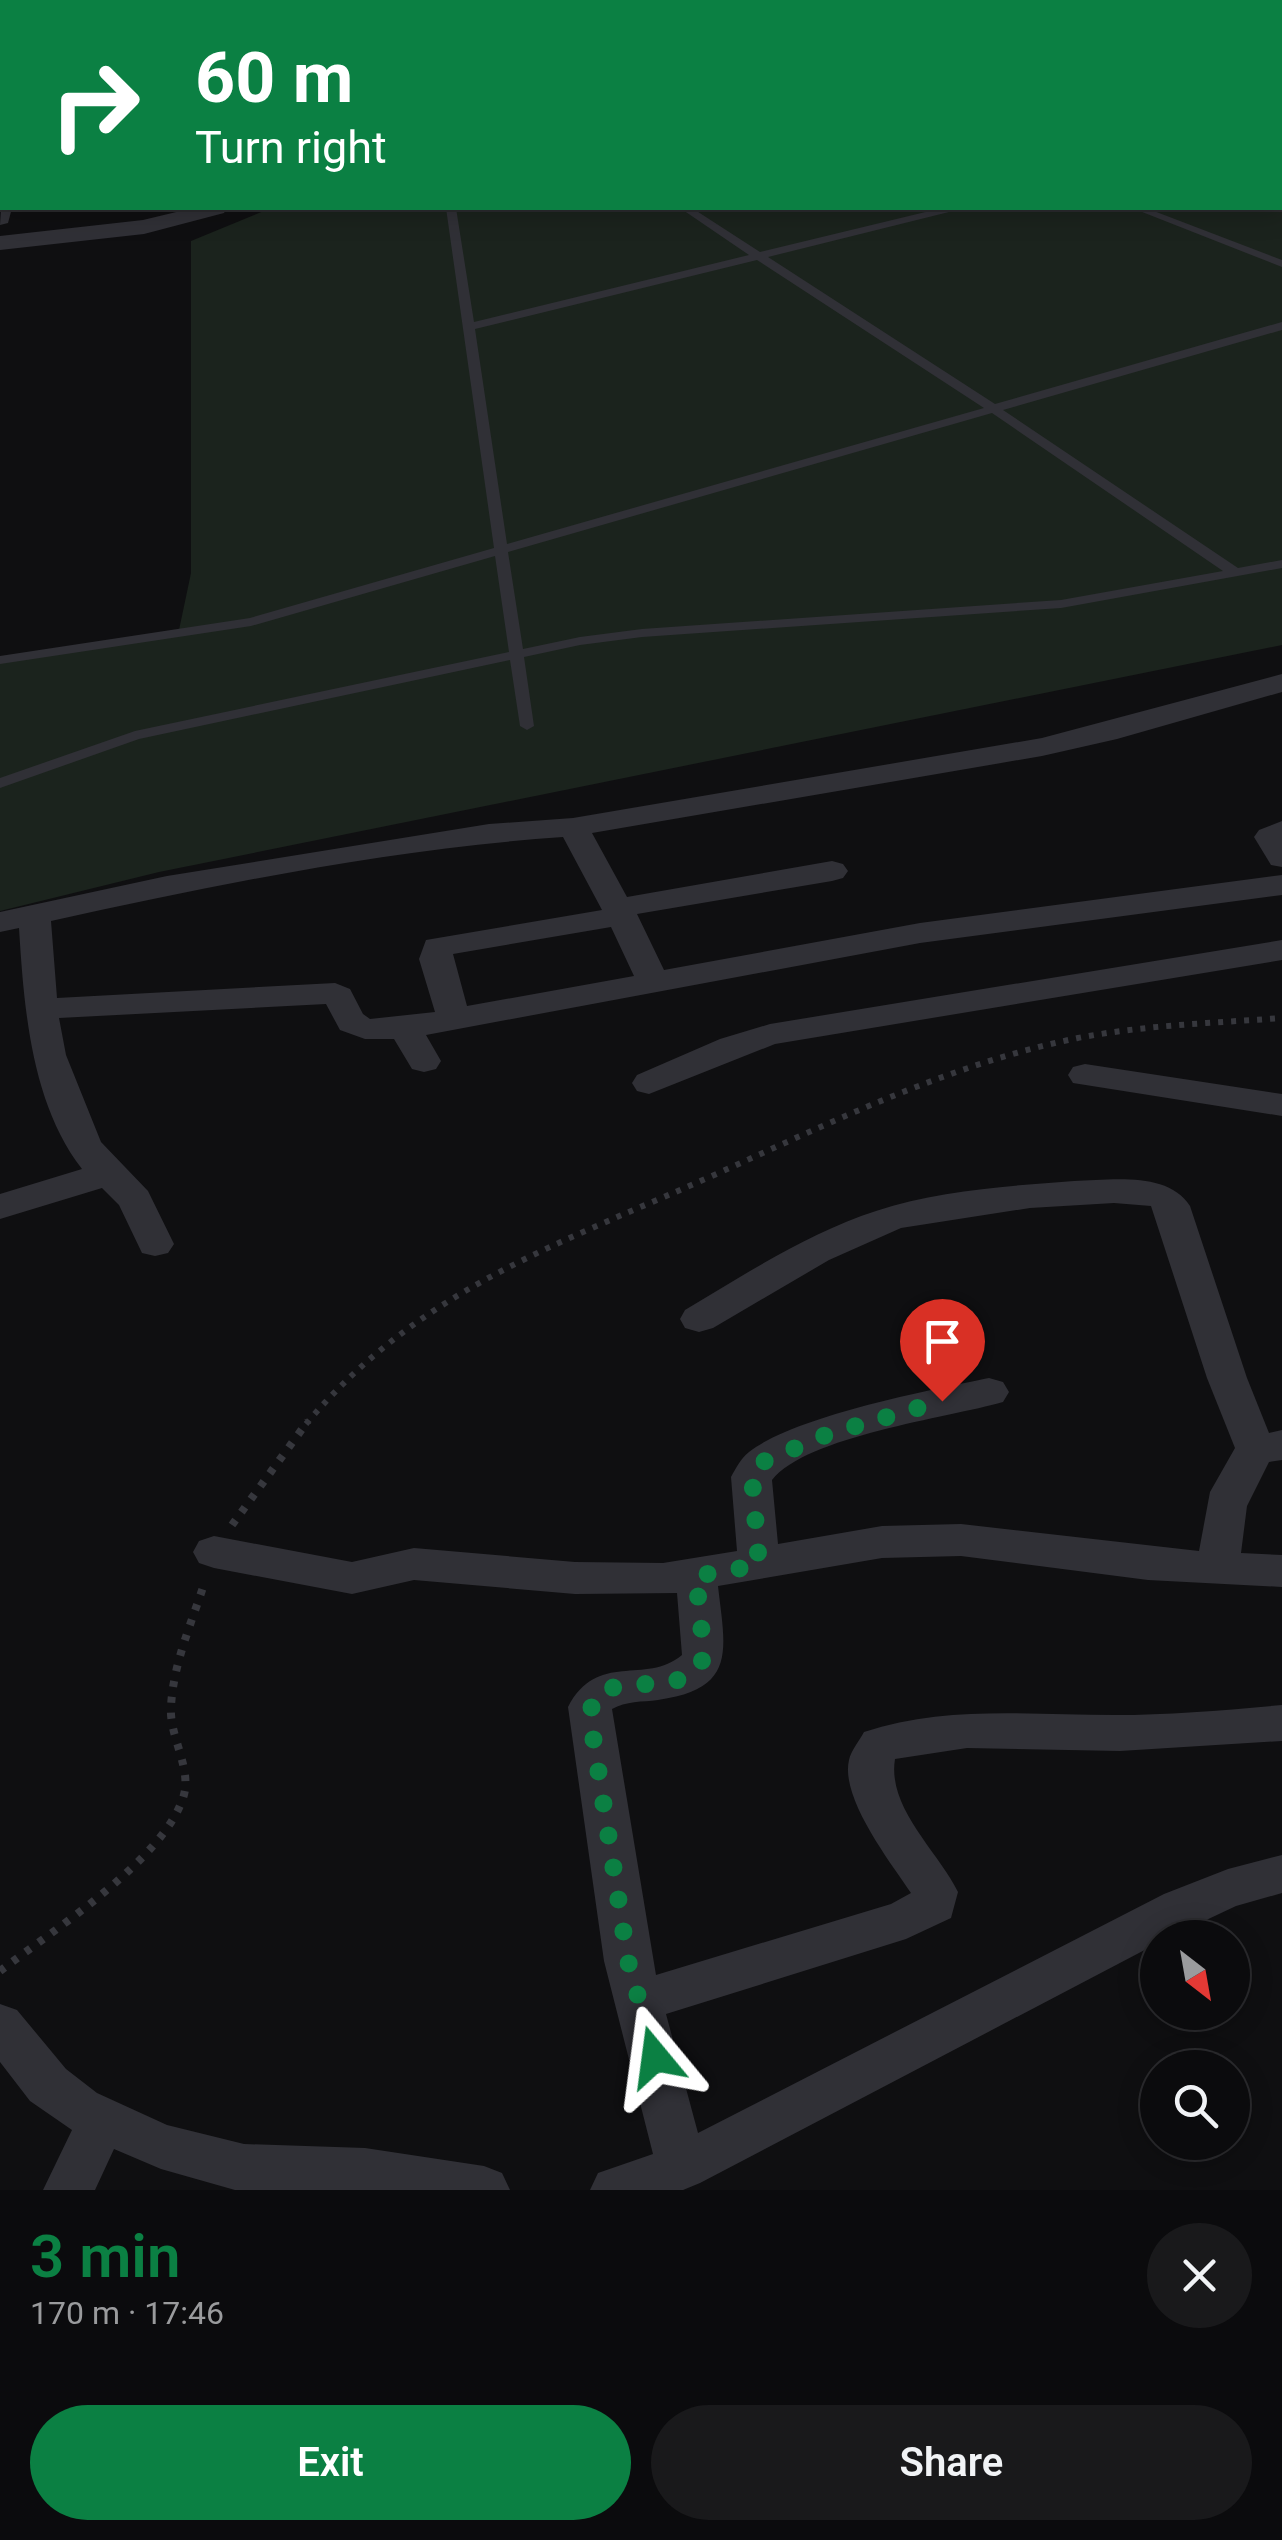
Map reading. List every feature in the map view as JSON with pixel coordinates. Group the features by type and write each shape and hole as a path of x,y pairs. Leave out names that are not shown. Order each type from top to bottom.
{"street":[{"path":"0,243 144,226 208,210"},
{"path":"155,1244 135,1199 93,1159 76,1126 50,1054 17,919 167,886 464,836 573,827 1042,747 1122,729 1282,683"},
{"path":"573,827 653,982"},
{"path":"1282,830 1270,837 1282,858"},
{"path":"456,1020 435,959 438,947 832,871"},
{"path":"42,1009 335,994 341,998 348,1018 359,1026 405,1028 920,933 1282,885"},
{"path":"649,1083 732,1046 770,1034 1282,950"},
{"path":"405,1028 424,1062"},
{"path":"1084,1076 1282,1105"},
{"path":"0,1208 106,1174"},
{"path":"699,1319 837,1242 904,1215 1030,1196 1110,1192 1159,1195 1176,1217 1226,1378 1269,1447 1238,1473 1224,1504 1220,1570"},
{"path":"759,1565 752,1477 765,1458 889,1414 990,1392"},
{"path":"214,1552 352,1578 414,1564 619,1580 696,1576 882,1542 961,1540 1220,1570 1282,1571"},
{"path":"682,2167 628,1961 590,1707 593,1698 608,1689 677,1682 701,1664 704,1654 696,1576"},
{"path":"639,2001 740,1974 906,1919 934,1904 935,1892 891,1826 872,1778 870,1759 880,1745 925,1736 972,1733 1157,1732 1282,1723"},
{"path":"616,2190 682,2167 1181,1908 1228,1889 1282,1874"},
{"path":"5,2046 48,2085 102,2121 160,2146 237,2166 285,2190"},
{"path":"68,2190 102,2121"},
{"path":"237,2166 365,2171 484,2190"}],"lane":[{"path":"451,210 528,726"},
{"path":"688,210 991,406 1236,574"},
{"path":"468,327 944,210"},
{"path":"1142,210 1282,264"},
{"path":"0,660 251,622 991,406 1282,326"},
{"path":"0,783 135,735 516,654 642,633 1061,604 1282,564"}],"path":[{"path":"0,1971 141,1856 171,1820 184,1795 181,1755 171,1724 173,1698 214,1552 286,1449 344,1382 418,1319 497,1273 804,1132 1010,1057 1087,1036 1282,1018"}],"shaded area":[{"path":"266,210 1282,210 1282,645 159,872 0,911 0,660 179,630 191,573 191,241"}],"route":[{"path":"655,2057 628,1961 590,1717 593,1698 608,1689 677,1682 696,1671 704,1654 696,1576 759,1565 752,1477 765,1458 889,1414 942,1401"}]}
